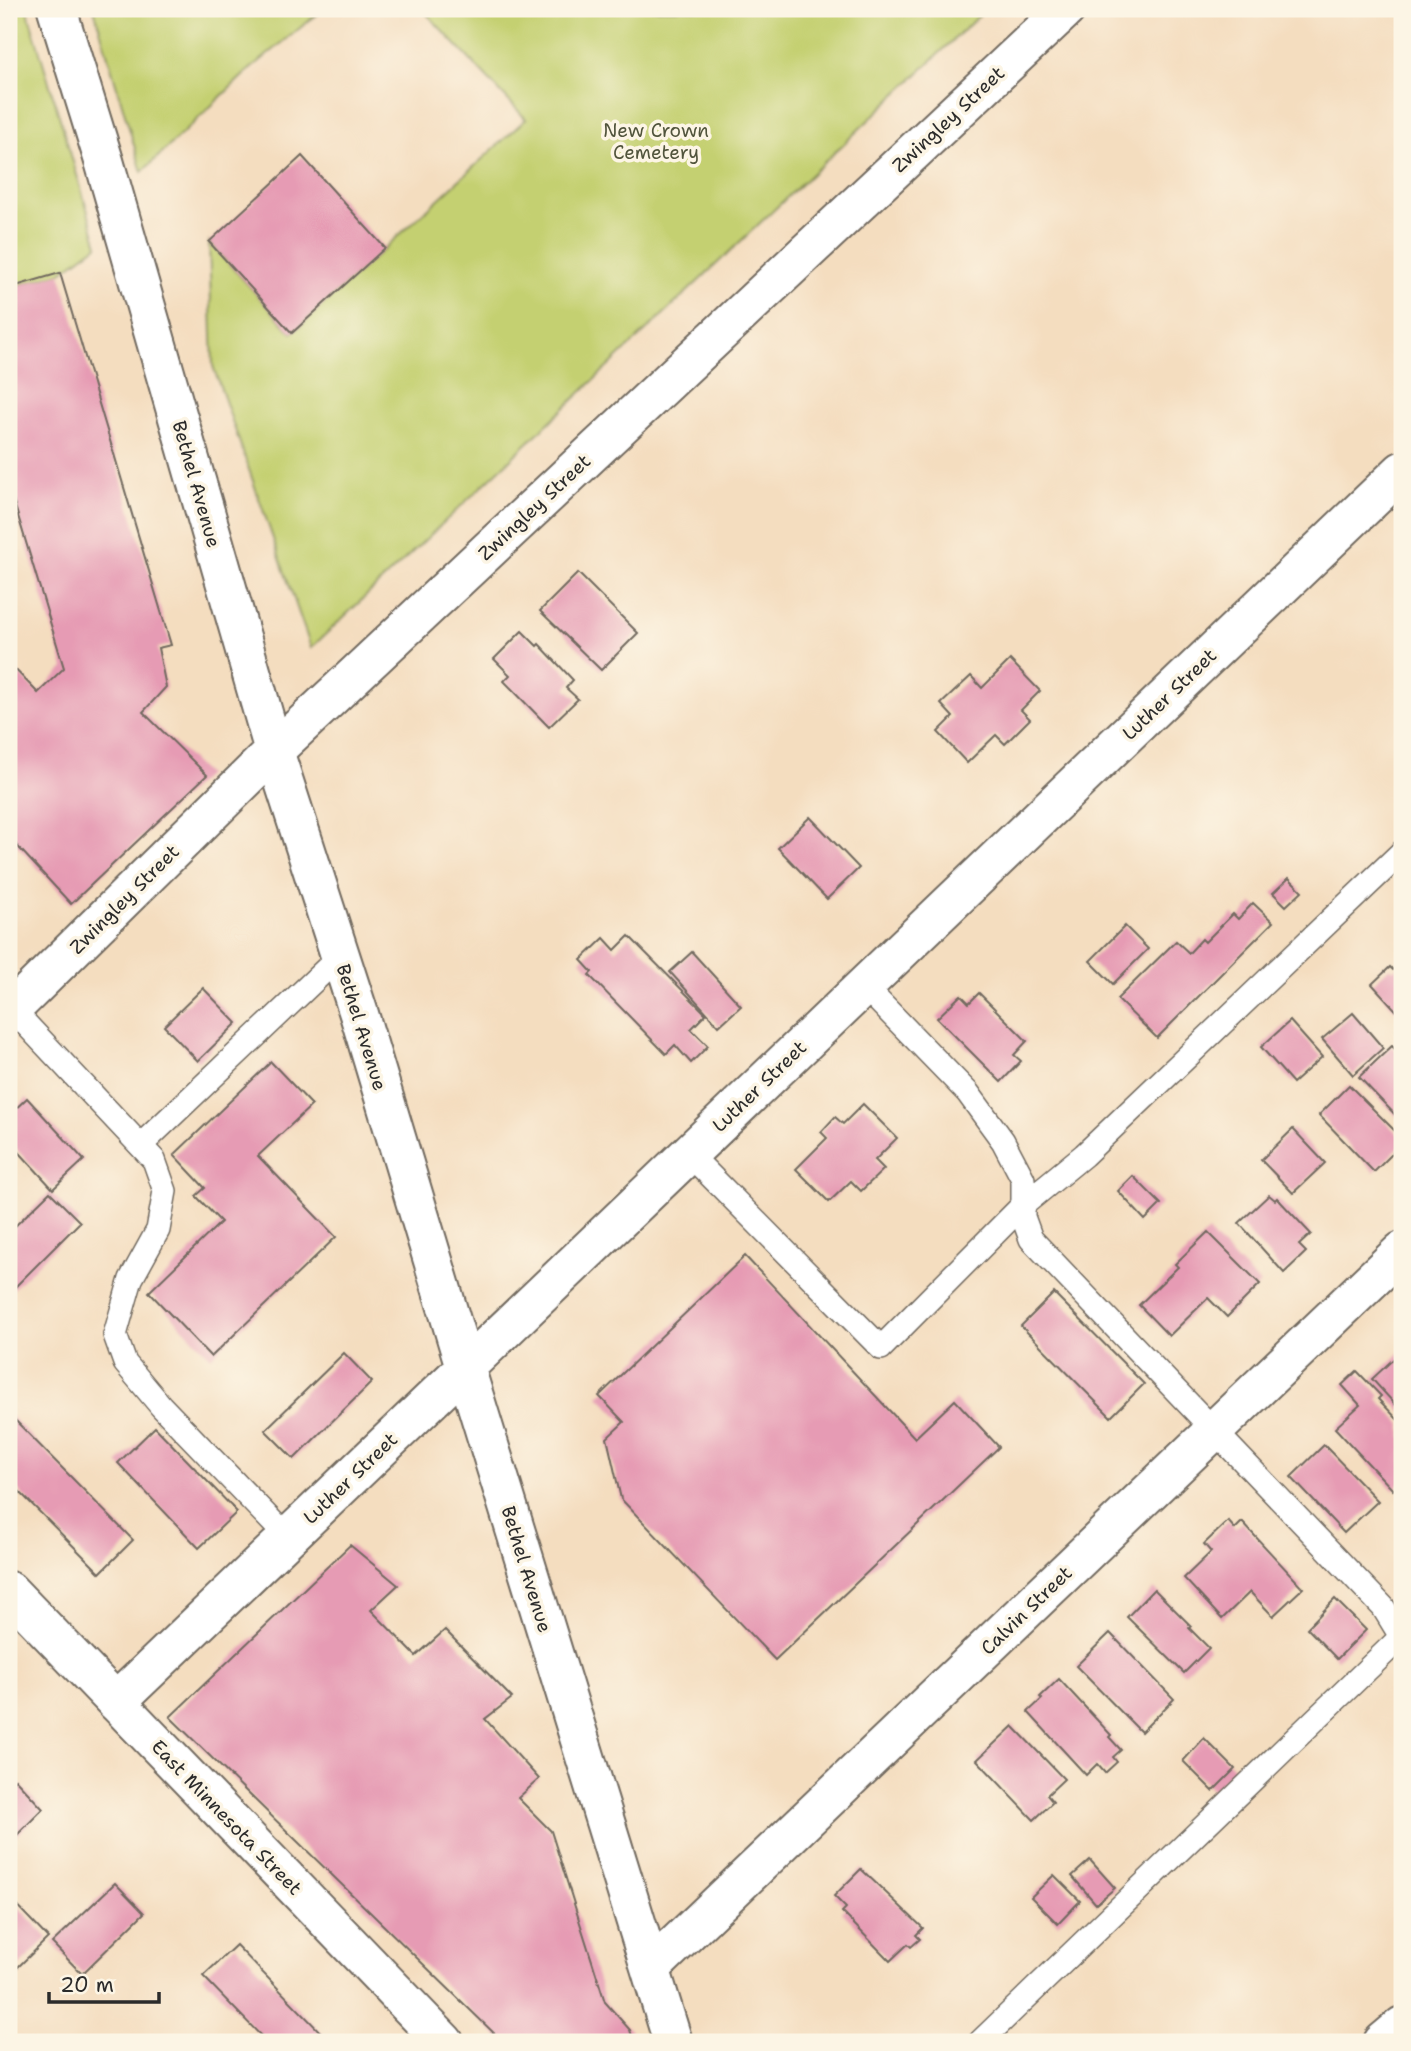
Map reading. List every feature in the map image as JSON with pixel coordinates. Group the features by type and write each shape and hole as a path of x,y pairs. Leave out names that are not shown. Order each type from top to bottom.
{"street":[{"name":"Bethel Avenue","path":"57,9 104,161 274,751 340,956 673,2042"},
{"name":"Zwingley Street","path":"10,1009 274,751 1066,9"},
{"name":"Luther Street","path":"116,1702 1402,471"},
{"name":"Calvin Street","path":"651,1968 1402,1251"},
{"name":"East Minnesota Street","path":"9,1591 444,2042"},
{"path":"1382,2042 1402,2026"}],"lane":[{"path":"688,1153 881,1348 1023,1205 1084,1155 1402,852"},
{"path":"141,1145 340,956"},
{"path":"864,986 968,1093 1003,1141 1023,1179 1023,1217 1031,1239 1383,1607 1402,1637 980,2042"},
{"path":"10,1009 154,1160 165,1191 158,1230 131,1279 115,1335 125,1363 161,1406 288,1538"}],"green space":[{"path":"9,9 27,9 98,245 60,273 9,288"},
{"path":"94,9 323,9 248,71 142,172"},
{"name":"New Crown Cemetery","path":"419,9 986,9 311,648 213,366 209,242 292,333 526,119 427,14"}],"building":[{"path":"302,156 385,248 292,333 209,242"},
{"path":"60,273 171,645 158,648 166,687 143,712 207,775 71,904 9,837 9,663 38,693 64,668 9,486 9,288"},
{"path":"578,573 638,633 601,670 540,611"},
{"path":"522,631 537,646 539,644 573,680 566,688 578,699 549,727 504,681 510,675 494,659"},
{"path":"1010,660 1040,691 1021,710 1030,719 1005,744 996,735 967,763 938,732 953,717 941,704 971,676 982,688"},
{"path":"810,817 859,868 827,899 778,848"},
{"path":"1289,878 1302,891 1286,906 1273,893"},
{"path":"1253,903 1273,922 1157,1038 1117,999 1176,941 1189,953 1202,939 1205,942 1233,914 1238,919"},
{"path":"1125,926 1148,949 1113,984 1090,961"},
{"path":"629,936 706,1014 691,1029 708,1046 691,1063 675,1045 666,1054 589,975 592,972 581,960 604,938 615,950"},
{"path":"692,952 741,1006 719,1026 670,972"},
{"path":"1402,962 1402,1017 1372,984 1390,967 1393,970"},
{"path":"203,988 237,1023 198,1061 164,1026"},
{"path":"979,993 1027,1041 1014,1055 1021,1061 1001,1082 937,1018 961,995 969,1003"},
{"path":"1353,1013 1383,1048 1353,1075 1322,1039"},
{"path":"1290,1021 1322,1057 1293,1083 1261,1047"},
{"path":"1392,1046 1402,1056 1402,1122 1359,1077"},
{"path":"271,1062 312,1105 258,1156 336,1237 211,1357 149,1292 221,1222 196,1196 205,1188 174,1155"},
{"path":"1349,1085 1402,1138 1402,1144 1374,1172 1319,1115"},
{"path":"27,1098 84,1160 53,1189 9,1141 9,1115"},
{"path":"863,1104 897,1138 875,1160 884,1169 861,1191 851,1181 829,1202 796,1169 827,1138 821,1132 835,1117 843,1124"},
{"path":"1293,1129 1325,1163 1293,1193 1261,1160"},
{"path":"1133,1176 1161,1204 1145,1220 1118,1191"},
{"path":"50,1192 80,1222 9,1293 9,1232"},
{"path":"1269,1195 1275,1200 1277,1198 1311,1234 1299,1245 1306,1252 1284,1273 1239,1223"},
{"path":"1208,1232 1260,1284 1227,1317 1208,1298 1169,1336 1139,1305 1178,1267 1175,1264"},
{"path":"745,1256 915,1438 955,1400 999,1447 775,1660 621,1499 607,1438 624,1422 599,1396"},
{"path":"1054,1293 1144,1384 1111,1417 1021,1326"},
{"path":"1402,1351 1402,1412 1372,1379"},
{"path":"344,1353 372,1382 294,1459 265,1430"},
{"path":"1357,1371 1381,1396 1378,1399 1402,1424 1402,1481 1393,1490 1335,1428 1360,1405 1342,1385"},
{"path":"9,1414 133,1540 100,1573 9,1481"},
{"path":"155,1427 237,1512 199,1548 118,1463"},
{"path":"1324,1445 1378,1501 1344,1533 1291,1477"},
{"path":"1228,1521 1235,1529 1242,1522 1303,1588 1273,1616 1250,1592 1222,1619 1184,1578 1211,1552 1204,1544"},
{"path":"350,1545 398,1585 371,1610 416,1656 445,1630 512,1698 485,1719 539,1779 518,1798 551,1831 605,2002 630,2030 634,2042 503,2042 170,1717"},
{"path":"1154,1589 1209,1648 1184,1673 1127,1617"},
{"path":"1335,1599 1366,1630 1337,1659 1307,1628"},
{"path":"1110,1633 1174,1699 1141,1732 1076,1666"},
{"path":"1059,1679 1111,1735 1109,1737 1121,1750 1113,1757 1117,1762 1105,1773 1097,1764 1086,1775 1028,1712"},
{"path":"1013,1726 1064,1779 1047,1795 1053,1802 1034,1820 977,1760"},
{"path":"1204,1738 1235,1769 1213,1791 1183,1761"},
{"path":"15,1779 43,1809 9,1843 9,1785"},
{"path":"1090,1860 1115,1888 1096,1904 1072,1876"},
{"path":"861,1869 923,1928 916,1935 920,1939 911,1947 908,1944 890,1961 842,1912 846,1908 834,1896"},
{"path":"1054,1875 1080,1901 1058,1924 1031,1897"},
{"path":"115,1883 144,1913 82,1974 52,1943"},
{"path":"9,1897 48,1938 18,1967 9,1957"},
{"path":"236,1945 330,2042 267,2042 203,1976"}]}
